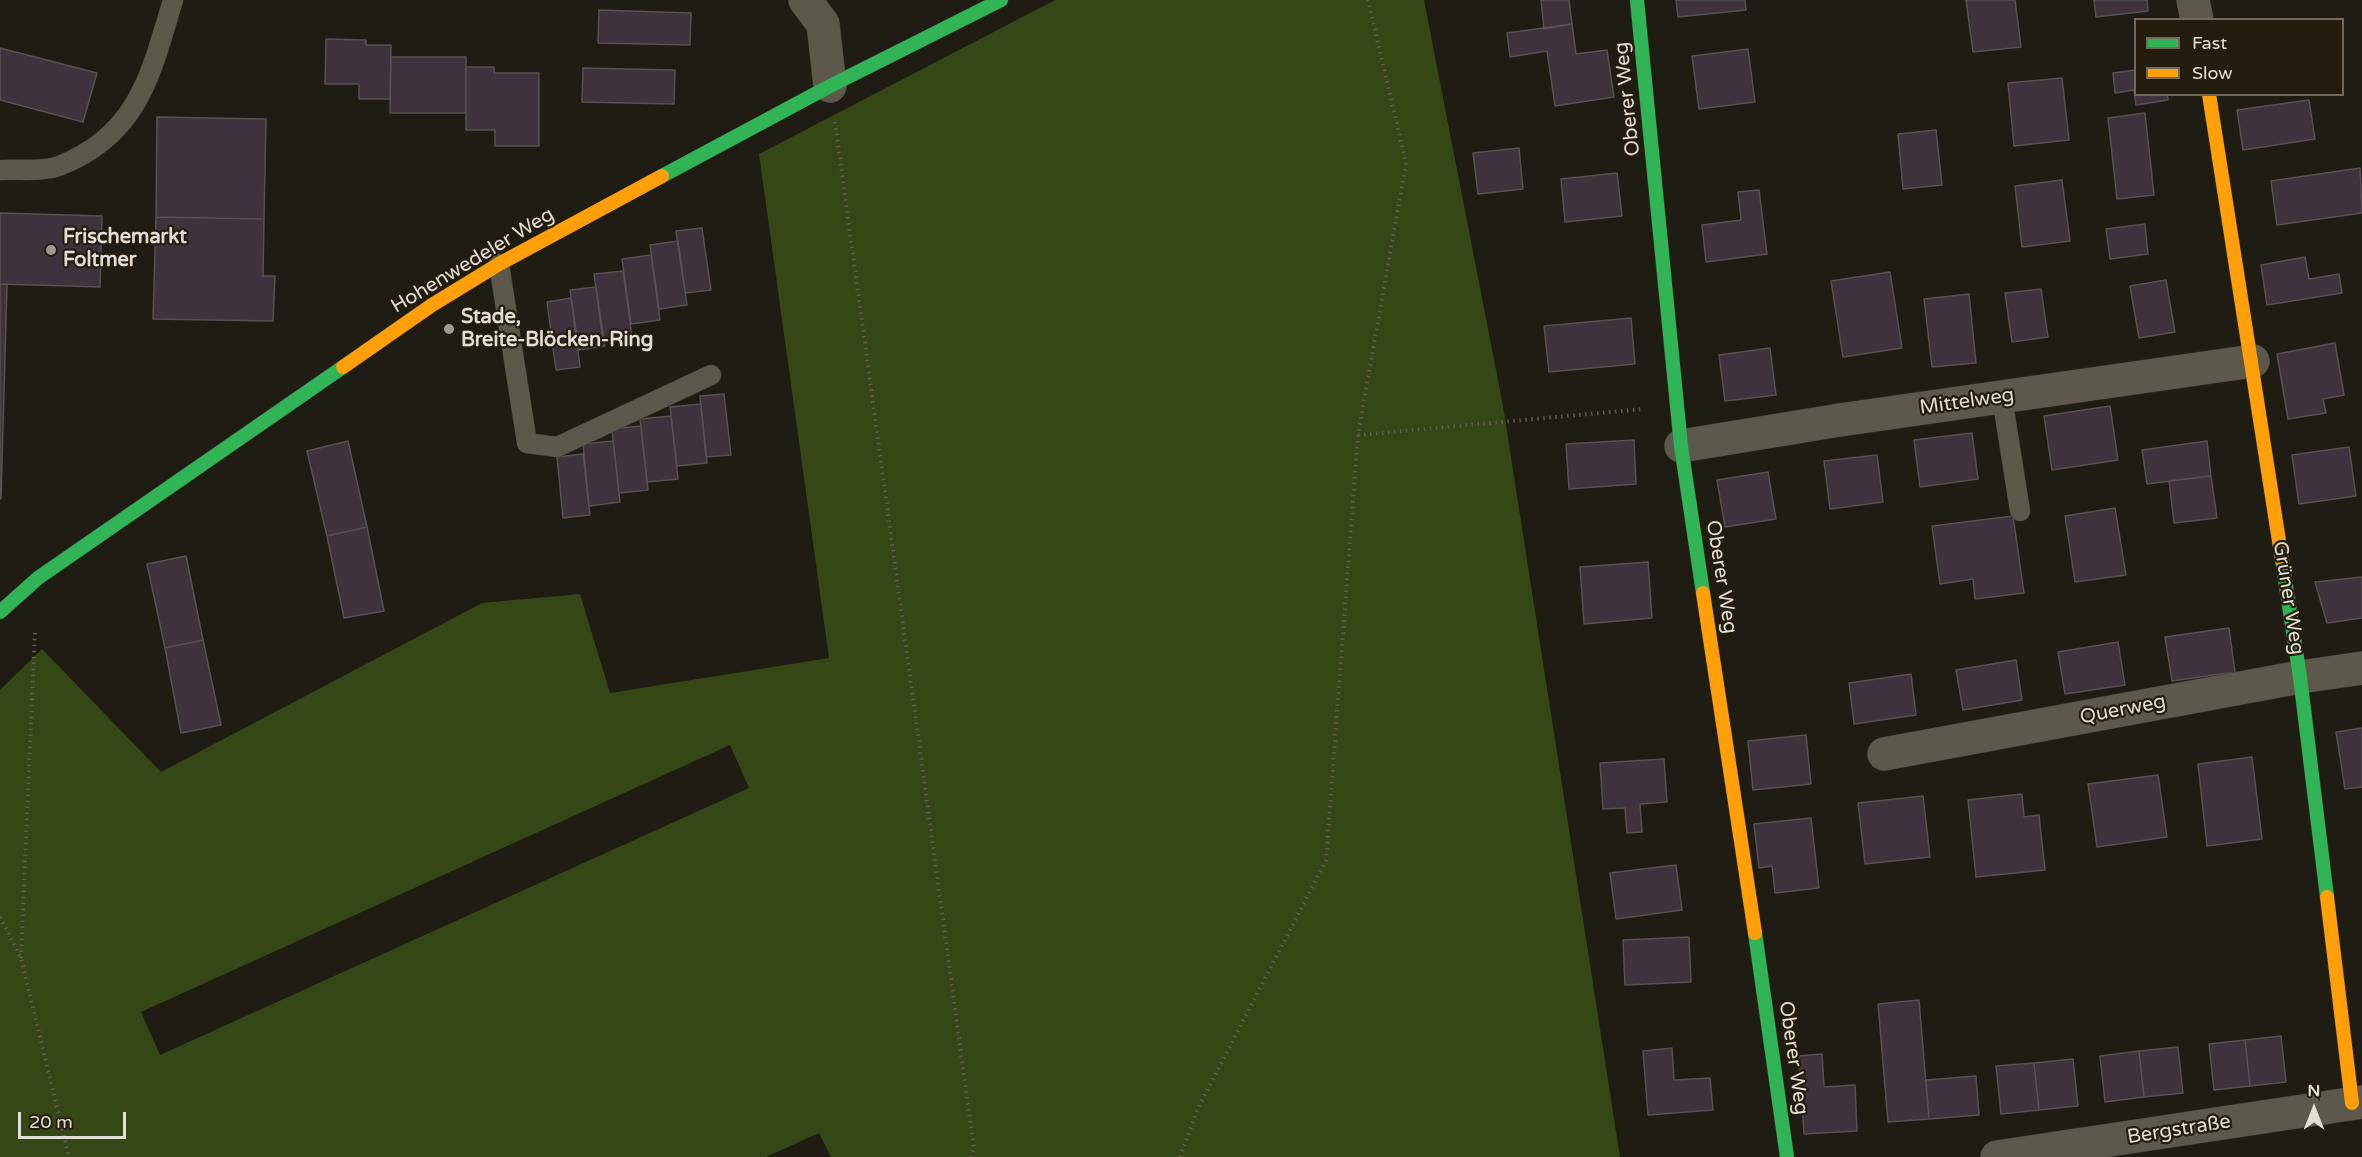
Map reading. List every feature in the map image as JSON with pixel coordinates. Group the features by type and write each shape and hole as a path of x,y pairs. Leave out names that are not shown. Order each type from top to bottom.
{"street":[{"path":"805,0 823,24 830,86"},
{"name":"Hohenwedeler Weg","path":"0,612 38,578 432,305 499,264 830,86 1001,0"},
{"name":"Oberer Weg","path":"1637,0 1681,446 1770,1030 1787,1157"},
{"path":"2193,0 2196,18"},
{"name":"Grüner Weg","path":"2209,96 2253,361 2300,677 2357,1103"},
{"name":"Mittelweg","path":"1681,446 2253,361"},
{"name":"Querweg","path":"1884,754 2300,677 2362,668"},
{"name":"Bergstraße","path":"1999,1157 2357,1103"}],"lane":[{"path":"0,170 58,167 98,145 129,117 151,75 172,0"},
{"path":"499,264 527,443 557,447 711,375"},
{"path":"2002,397 2019,511"}],"path":[{"path":"1180,1157 1198,1108 1326,860 1358,435 1406,163 1368,0"},
{"path":"830,86 974,1149 972,1157"},
{"path":"1358,435 1677,406"},
{"path":"21,958 38,578"},
{"path":"0,917 21,958 69,1157"}],"green space":[{"path":"1055,0 1424,0 1503,406 1620,1157 831,1157 819,1133 766,1157 0,1157 0,690 42,649 161,772 482,603 580,594 610,693 829,658 759,154","holes":["730,745 749,788 160,1055 141,1012"]}],"building":[{"path":"1541,0 1569,0 1572,24 1544,29"},
{"path":"1676,0 1745,0 1746,10 1678,17"},
{"path":"1966,0 2015,0 2021,47 1973,52"},
{"path":"2094,0 2147,0 2148,11 2096,17"},
{"path":"599,10 691,13 690,45 598,43"},
{"path":"1572,24 1576,54 1607,50 1614,97 1555,106 1547,51 1510,57 1507,33"},
{"path":"326,39 366,40 366,45 391,45 390,99 359,99 359,84 325,84"},
{"path":"0,48 97,73 83,122 0,100"},
{"path":"1748,49 1755,102 1699,109 1692,56"},
{"path":"391,57 466,57 466,113 390,113"},
{"path":"466,67 494,67 494,73 539,73 539,146 495,146 495,130 466,130"},
{"path":"583,68 675,70 674,104 582,102"},
{"path":"2134,70 2134,90 2115,93 2113,73"},
{"path":"2062,78 2069,140 2014,146 2008,83"},
{"path":"2135,96 2167,96 2168,100 2136,105"},
{"path":"2309,100 2315,139 2243,150 2237,110"},
{"path":"2145,113 2154,195 2117,199 2108,118"},
{"path":"157,117 266,119 264,219 156,217"},
{"path":"1936,130 1942,185 1903,189 1898,134"},
{"path":"1519,148 1523,189 1478,194 1473,153"},
{"path":"2360,168 2362,213 2277,225 2271,181"},
{"path":"1617,173 1622,216 1565,222 1561,179"},
{"path":"2062,180 2070,241 2022,247 2015,186"},
{"path":"1759,190 1767,254 1706,262 1702,225 1741,220 1738,192"},
{"name":"Frischemarkt Foltmer","path":"0,213 102,216 100,287 0,284"},
{"path":"156,217 264,219 263,276 275,276 273,321 153,319"},
{"path":"2145,224 2148,254 2110,259 2106,229"},
{"path":"702,228 711,290 685,293 676,231"},
{"path":"678,241 687,305 659,309 650,245"},
{"path":"651,255 660,320 631,324 622,259"},
{"path":"2305,257 2309,279 2339,274 2342,293 2267,305 2261,265"},
{"path":"623,271 632,337 603,341 594,274"},
{"path":"1890,272 1902,348 1843,357 1831,281"},
{"path":"2166,280 2175,332 2139,338 2130,286"},
{"path":"0,284 7,284 1,499 0,499"},
{"path":"596,287 605,346 579,350 570,290"},
{"path":"2041,289 2048,337 2012,342 2005,293"},
{"path":"1969,294 1976,363 1932,367 1924,299"},
{"path":"571,298 580,367 556,370 547,302"},
{"path":"1631,318 1635,364 1549,372 1544,326"},
{"path":"2335,343 2344,395 2323,399 2326,413 2288,419 2277,354"},
{"path":"1770,348 1776,395 1725,401 1719,355"},
{"path":"724,394 731,455 706,457 700,396"},
{"path":"701,404 707,463 677,466 670,407"},
{"path":"2110,406 2118,460 2052,470 2044,416"},
{"path":"671,416 678,479 647,482 640,419"},
{"path":"641,426 648,490 619,493 612,429"},
{"path":"1972,433 1978,479 1920,487 1914,440"},
{"path":"1634,440 1636,484 1569,489 1566,444"},
{"path":"348,441 367,527 327,536 307,451"},
{"path":"613,441 620,502 589,506 583,444"},
{"path":"2207,441 2211,476 2147,484 2142,450"},
{"path":"2349,447 2356,496 2299,504 2292,455"},
{"path":"583,454 590,515 563,518 557,457"},
{"path":"1877,455 1883,502 1830,509 1824,461"},
{"path":"1768,472 1776,519 1725,527 1717,480"},
{"path":"2211,476 2217,518 2174,523 2169,481"},
{"path":"2115,508 2126,575 2075,582 2065,516"},
{"path":"2013,516 2024,593 1975,599 1973,579 1940,584 1932,526"},
{"path":"367,527 384,611 344,618 327,536"},
{"path":"186,556 203,640 165,648 147,564"},
{"path":"1648,562 1652,618 1584,624 1580,567"},
{"path":"2362,577 2362,618 2327,623 2315,582"},
{"path":"2229,628 2235,672 2172,681 2165,637"},
{"path":"203,640 221,725 181,733 165,648"},
{"path":"2118,642 2125,685 2065,694 2058,652"},
{"path":"2016,660 2022,700 1963,710 1956,670"},
{"path":"1911,674 1916,715 1854,724 1849,683"},
{"path":"2362,728 2362,787 2345,789 2336,732"},
{"path":"1806,735 1811,784 1753,790 1748,741"},
{"path":"2252,757 2262,839 2207,846 2198,764"},
{"path":"1664,759 1667,802 1640,804 1642,832 1627,833 1625,808 1603,809 1600,763"},
{"path":"2158,775 2167,837 2097,847 2088,784"},
{"path":"2022,794 2024,817 2039,815 2045,870 1976,877 1968,800"},
{"path":"1923,796 1930,857 1865,864 1858,803"},
{"path":"1811,818 1819,888 1775,893 1772,866 1759,868 1754,824"},
{"path":"1676,865 1682,910 1616,919 1610,873"},
{"path":"1689,937 1691,982 1625,985 1623,940"},
{"path":"1919,1000 1929,1119 1888,1122 1878,1004"},
{"path":"2281,1036 2286,1082 2250,1086 2245,1040"},
{"path":"2245,1040 2250,1086 2214,1090 2209,1044"},
{"path":"2178,1047 2183,1093 2144,1097 2139,1051"},
{"path":"1672,1048 1674,1080 1710,1078 1713,1110 1648,1115 1643,1051"},
{"path":"2139,1051 2144,1097 2105,1102 2100,1056"},
{"path":"1822,1054 1824,1087 1855,1085 1857,1131 1804,1134 1799,1056"},
{"path":"2073,1059 2078,1106 2039,1110 2034,1063"},
{"path":"2034,1063 2039,1110 2001,1114 1996,1066"},
{"path":"1976,1076 1979,1115 1929,1119 1926,1080"}],"traffic: fast":[{"path":"662,176 830,86 1001,0"},
{"path":"1637,0 1681,446 1703,593"},
{"path":"0,612 38,578 343,367"},
{"path":"2282,560 2300,677 2327,897"},
{"path":"1755,933 1787,1157"}],"traffic: slow":[{"path":"2209,96 2282,560"},
{"path":"343,367 432,305 499,264 662,176"},
{"path":"1703,593 1755,933"},
{"path":"2327,897 2352,1103"}],"place":[{"name":"Frischemarkt Foltmer","path":"51,250"},
{"name":"Stade, Breite-Blöcken-Ring","path":"449,329"}]}
